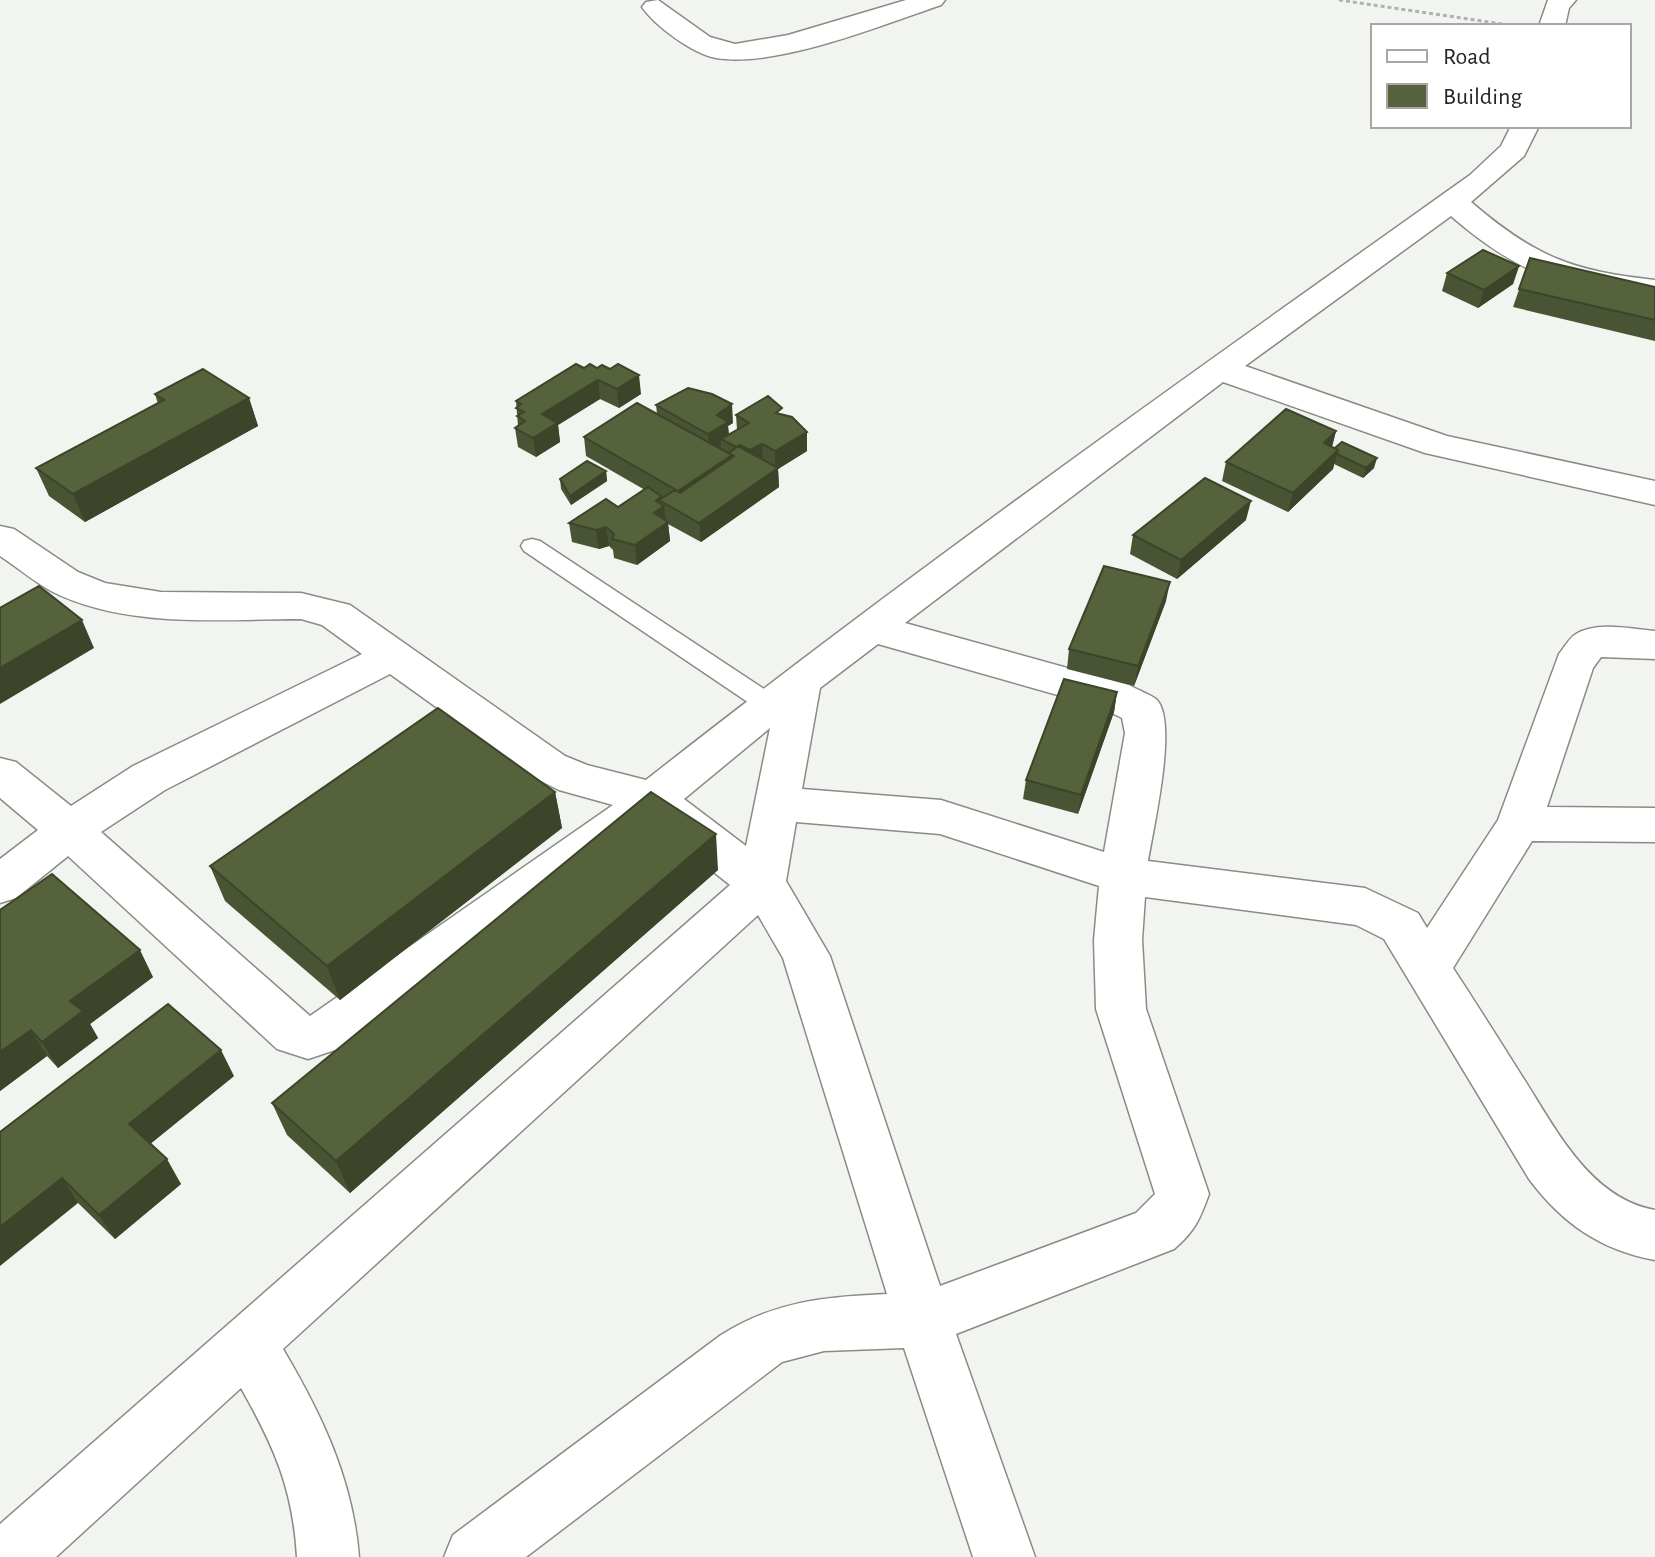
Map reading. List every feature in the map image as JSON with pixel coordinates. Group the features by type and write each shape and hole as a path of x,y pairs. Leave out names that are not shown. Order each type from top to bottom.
{"street":[{"path":"655,7 711,49 731,53 819,34 932,0"},
{"path":"1552,24 1557,6 1563,0"},
{"path":"0,774 69,830 295,1034 308,1038 332,1030 653,799 872,628 1219,369 1498,168 1514,150 1524,128"},
{"path":"1452,201 1487,231 1549,267 1579,279 1655,290"},
{"path":"1219,369 1438,445 1655,493"},
{"path":"0,538 64,581 98,595 161,605 301,606 336,615 550,767 575,778 653,799 762,884 806,956 923,1320 1004,1557"},
{"path":"475,1557 741,1355 770,1337 824,1324 923,1320 1155,1231 1174,1215 1182,1194 1121,1009 1118,983 1123,876 1146,733 1141,710 1114,696 872,628"},
{"path":"1426,970 1519,824 1574,664 1589,644 1616,641 1655,645"},
{"path":"0,885 69,830 149,778 394,655"},
{"path":"10,1557 762,884 776,804 785,693"},
{"path":"776,804 941,817 1123,876 1365,907 1401,926 1426,970 1568,1189 1592,1211 1621,1227 1655,1235"},
{"path":"1519,824 1655,825"},
{"path":"248,1344 303,1440 320,1485 328,1526 328,1557"}],"lane":[{"path":"532,546 785,693"}],"path":[{"path":"1339,0 1501,24"}],"building":[{"path":"1483,250 1519,266 1484,290 1447,273"},
{"path":"1530,258 1655,287 1655,320 1519,289"},
{"path":"576,364 584,368 590,364 597,368 602,365 610,369 618,364 639,375 617,389 598,380 542,414 557,423 533,438 515,428 525,421 517,416 524,412 516,408 521,404 516,401"},
{"path":"203,369 249,398 73,494 36,468 164,400 155,394"},
{"path":"688,388 712,394 732,404 717,415 728,422 708,434 656,405"},
{"path":"768,396 782,408 776,413 792,417 807,432 775,451 762,444 750,450 740,445 736,447 721,439 749,423 736,415"},
{"path":"637,403 732,455 678,491 584,437"},
{"path":"1286,409 1336,431 1324,443 1338,450 1293,493 1226,462"},
{"path":"1342,442 1377,458 1366,468 1337,454 1335,448"},
{"path":"738,446 778,468 699,523 659,500 675,490 680,493 734,456 729,453"},
{"path":"587,461 606,471 570,496 560,479"},
{"path":"1205,478 1251,501 1181,560 1133,535"},
{"path":"648,487 661,496 656,501 664,506 654,513 668,522 635,545 612,539 614,534 606,527 596,530 569,523 606,499 618,507"},
{"path":"1104,566 1170,582 1138,666 1069,649"},
{"path":"39,586 82,620 0,668 0,608"},
{"path":"1064,679 1117,692 1081,795 1026,780"},
{"path":"438,708 555,792 327,966 210,866"},
{"path":"651,792 716,834 336,1161 272,1103"},
{"path":"52,874 140,950 70,1001 83,1011 42,1042 31,1030 0,1052 0,910"},
{"path":"168,1004 221,1050 129,1124 167,1159 99,1215 62,1178 0,1227 0,1132"}]}
